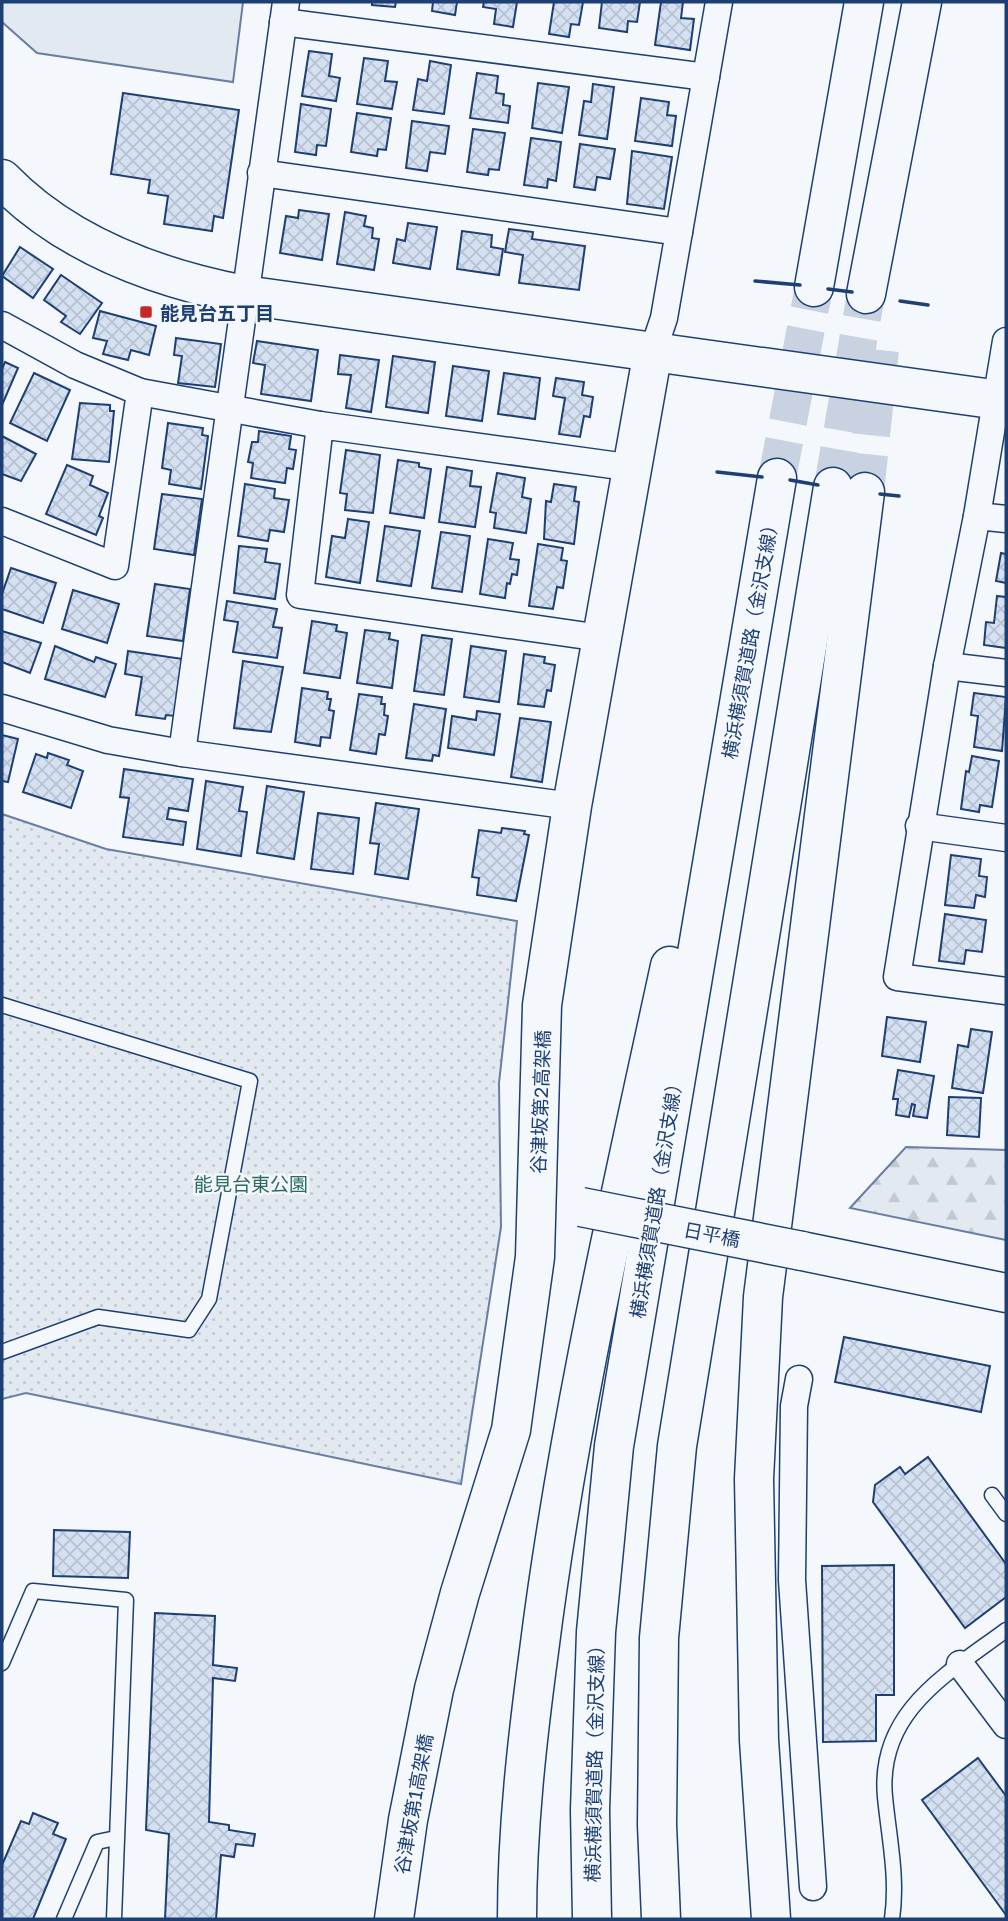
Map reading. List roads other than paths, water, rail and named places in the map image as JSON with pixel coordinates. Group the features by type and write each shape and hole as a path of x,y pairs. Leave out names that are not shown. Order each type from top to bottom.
{"main road":[{"path":"814,286 864,2"},
{"path":"876,297 921,6"},
{"path":"2,179 69,231 128,263 188,284 244,295 1000,401"},
{"name":"谷津坂第2高架橋","path":"434,1689 460,1594 511,1430 535,1257 542,1005 572,806 653,351"},
{"name":"横浜横須賀道路（金沢支線）","path":"592,1919 590,1810 596,1632 614,1446 777,478"},
{"path":"661,1919 657,1825 659,1638 677,1446 849,490 763,1297 754,1493 759,1740 771,1919"},
{"path":"517,1919 528,1733 553,1541 593,1325 769,521"},
{"name":"谷津坂第2高架橋","path":"537,1199 581,1208"},
{"name":"日平橋","path":"581,1208 1006,1293"},
{"name":"谷津坂第1高架橋","path":"394,1919 408,1820 434,1689"}],"street":[{"path":"653,351 664,318 719,2"},
{"path":"182,753 232,410 244,295 285,12 706,77"},
{"path":"261,173 679,232"},
{"path":"2,325 75,365 140,392 320,425 634,468"},
{"path":"1006,341 1000,401 947,666 919,826 897,976 1006,991"},
{"path":"2,521 115,566 140,392"},
{"path":"320,425 300,595 601,638"},
{"path":"977,516 1006,519"},
{"path":"947,666 1006,673"},
{"path":"2,708 108,740 182,753 572,806"},
{"path":"919,826 1006,838"},
{"path":"799,1379 794,1406 792,1580 813,1887"},
{"path":"960,1664 1006,1725"}],"lane":[{"path":"2,1005 250,1081 209,1299 189,1330 98,1317 2,1352"},
{"path":"992,1495 1006,1514"},
{"path":"2,1663 33,1591 126,1600 114,1919"},
{"path":"892,1919 894,1876 884,1793 888,1757 899,1723 923,1692 1006,1630"},
{"path":"64,1919 97,1843 116,1838"}],"tunnel":[{"path":"777,478 814,287"},
{"path":"833,487 866,294"},
{"path":"865,492 880,350"}],"place":[{"name":"能見台五丁目","path":"146,312"}],"park label":[{"name":"能見台東公園","path":"251,1183"}]}
